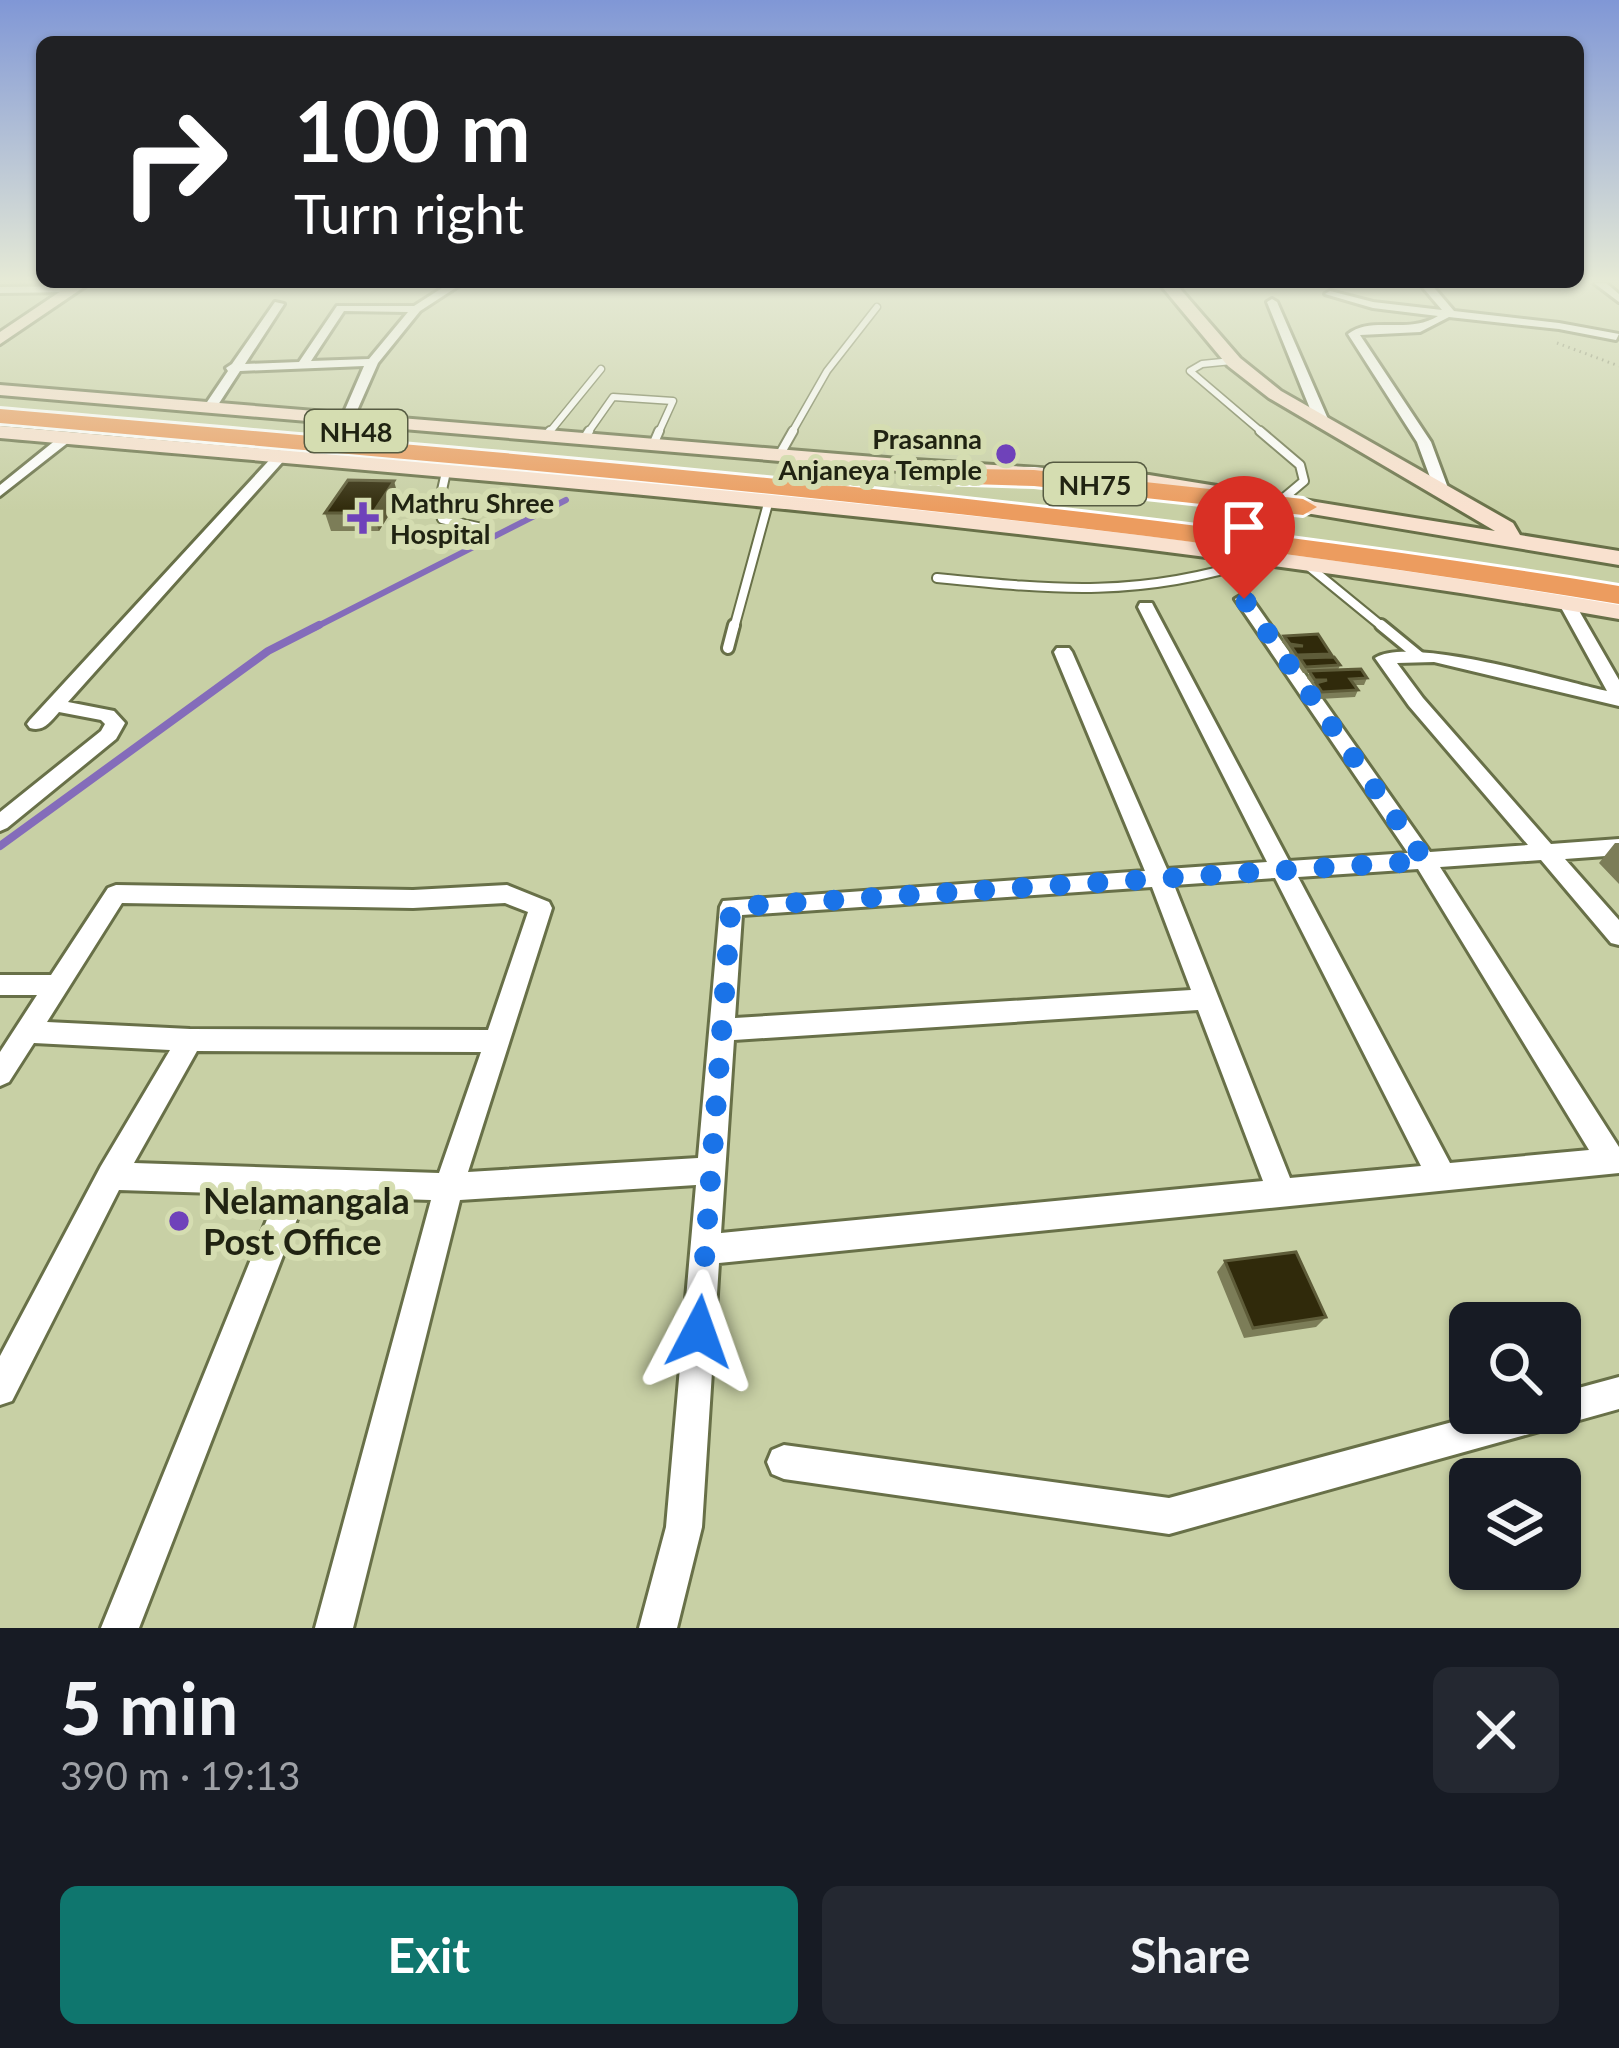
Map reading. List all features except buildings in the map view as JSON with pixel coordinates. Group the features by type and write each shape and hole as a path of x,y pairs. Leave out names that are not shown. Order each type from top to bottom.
{"highway":[{"name":"NH48","path":"2,402 886,476 1257,514 1619,573"},
{"name":"NH48","path":"2,402 1304,543 1619,595"},
{"name":"NH75","path":"886,476 1034,478 1291,505"},
{"name":"NH75","path":"967,504 1060,525 1298,556 1353,569"}],"street":[{"path":"209,408 239,359"},
{"path":"303,364 306,359"},
{"path":"347,419 375,359"},
{"path":"1296,359 1324,426"},
{"path":"1370,359 1424,442 1441,488"},
{"path":"1232,361 1324,426 1505,528 1512,540"},
{"path":"232,368 372,362"},
{"path":"2,402 209,408 1092,475 1291,505"},
{"path":"0,432 945,516 1353,569"},
{"path":"0,492 67,438"},
{"path":"37,724 280,457"},
{"name":"NH75","path":"1291,505 1619,558"},
{"name":"NH75","path":"1353,569 1619,612"},
{"path":"705,1249 1615,1160 1425,861 1244,599"},
{"path":"1566,602 1619,698"},
{"path":"1146,607 1442,1177"},
{"path":"1063,652 1160,879 1282,1193"},
{"path":"1619,698 1420,657 1384,658 1416,702 1619,936"},
{"path":"0,823 110,735 115,723 106,715 54,705"},
{"path":"658,1628 684,1527 731,907 1619,847"},
{"path":"0,1074 116,893 413,899 507,894 541,908 449,1187 334,1628"},
{"path":"0,985 57,985"},
{"path":"721,1030 1207,999"},
{"path":"27,1032 190,1040 498,1041"},
{"path":"0,1389 190,1040"},
{"path":"112,1176 449,1187 710,1171"},
{"path":"120,1628 297,1182"},
{"path":"1581,1404 1619,1394"},
{"path":"784,1462 1169,1516 1471,1434"}],"lane":[{"path":"780,454 836,359"},
{"path":"1232,361 1202,364 1190,371 1300,465 1304,482 1291,505"},
{"path":"546,436 601,369"},
{"path":"584,439 613,397 673,400 653,445"},
{"path":"446,472 438,508 442,519 482,528"},
{"path":"728,648 769,500"},
{"path":"937,578 1119,593 1173,587 1260,558"},
{"path":"1305,564 1420,657"}],"waterway":[{"path":"314,628 566,500"},
{"path":"0,846 268,651 319,625"}],"place":[{"name":"Prasanna Anjaneya Temple","path":"1006,454"},
{"name":"Mathru Shree Hospital","path":"363,518"},
{"name":"Nelamangala Post Office","path":"179,1221"}],"route":[{"path":"699,1332 731,907 1425,861 1244,599"}]}
